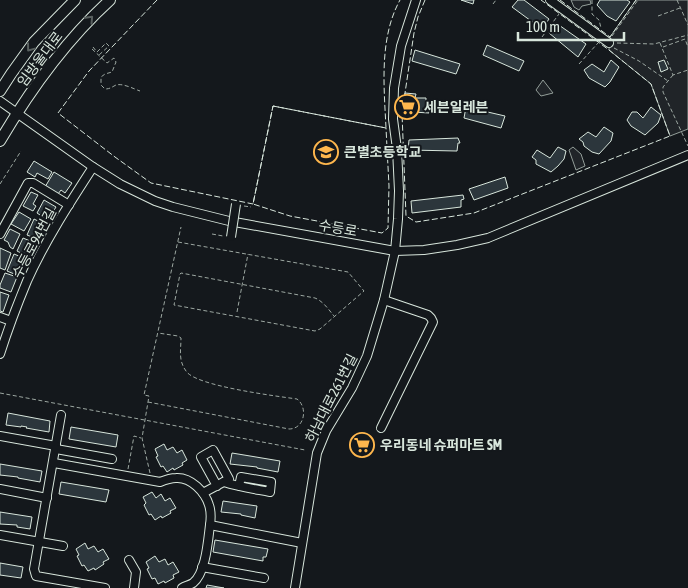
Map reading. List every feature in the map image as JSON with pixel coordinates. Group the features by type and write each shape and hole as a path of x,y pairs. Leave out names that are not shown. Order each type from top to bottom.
{"main road":[{"name":"임방울대로","path":"0,92 34,42 75,0"},
{"name":"임방울대로","path":"0,142 54,60 91,17 110,0"}],"street":[{"name":"하남대로261번길","path":"295,588 317,453 326,431 346,399 362,367 372,342 395,251 399,191 394,119 394,88 401,46 416,0"},
{"path":"550,0 607,41"},
{"name":"수등로","path":"0,101 93,167 142,196 173,207 229,221 395,251 424,250 488,238 688,155"},
{"name":"수등로94번길","path":"0,354 28,281 45,246 93,167"},
{"name":"수등로94번길","path":"0,234 28,183 33,183 69,205"},
{"path":"231,237 236,204"},
{"path":"381,428 433,322 428,315 384,300"},
{"path":"0,317 12,321"},
{"path":"61,415 34,569 36,576 105,588"},
{"path":"0,436 112,459"},
{"path":"54,463 160,482 182,478 196,485 209,504 210,525 200,575 193,583 182,588"},
{"path":"203,493 220,484 239,486"},
{"path":"0,489 47,498"},
{"path":"210,525 302,543"},
{"path":"0,535 63,546"},
{"path":"129,560 136,572 134,588"},
{"path":"202,567 264,578"},
{"path":"197,578 199,588"}],"path":[{"path":"494,4 496,0"},
{"path":"592,0 592,14 599,20 607,41"},
{"path":"579,64 607,41 638,0"},
{"path":"677,0 688,25"},
{"path":"658,16 680,7"},
{"path":"542,37 563,9"},
{"path":"669,82 615,48 612,43 654,44 688,35"},
{"path":"662,48 685,39 688,47"},
{"path":"98,55 109,46 106,43 97,52 92,48 98,55 107,63 114,58 116,62 112,72 101,77 101,85 105,89 122,85 140,91"},
{"path":"660,43 674,76"},
{"path":"688,70 674,76 663,87 663,92 688,146"},
{"path":"0,184 21,151"},
{"path":"151,480 142,438 150,396 144,395 181,227"},
{"path":"212,234 231,237"},
{"path":"178,242 348,272 364,290 320,329 315,331 174,305 181,273 318,299 334,316"},
{"path":"238,312 248,254"},
{"path":"148,402 289,429 299,426 303,416 302,405 297,399 213,384 190,376 185,371 181,360 181,338 158,333"},
{"path":"0,393 305,450"},
{"path":"127,476 134,436 142,438"}],"shaded area":[{"path":"571,0 590,0 591,4 582,6 579,10 574,7"},
{"path":"636,0 688,0 688,129 670,136 651,84 609,50 610,37"},
{"path":"543,80 553,93 541,96 536,90"},
{"path":"573,147 581,154 585,166 576,170 569,150"}],"building":[{"path":"461,0 474,0 473,4"},
{"path":"518,0 524,0 549,19 542,29 512,7"},
{"path":"600,0 627,0 630,2 616,21 607,16 597,5"},
{"path":"556,23 586,44 578,57 549,33"},
{"path":"487,45 524,61 519,71 483,55"},
{"path":"415,50 460,64 456,74 412,61"},
{"path":"611,60 619,67 605,87 589,78 584,70 592,64 604,72"},
{"path":"664,60 668,69 661,72 658,62"},
{"path":"405,93 416,94 415,98 426,98 426,102 430,103 429,113 408,111 405,107"},
{"path":"466,107 505,116 501,128 464,118"},
{"path":"651,107 661,115 658,123 645,135 631,126 627,120 632,112 637,112 643,118"},
{"path":"604,127 613,133 611,141 599,154 592,152 584,146 583,142 579,139 588,132 596,137"},
{"path":"458,138 460,143 458,143 457,151 408,150 409,140"},
{"path":"558,147 566,151 564,159 551,172 536,164 536,160 532,157 537,150 550,158"},
{"path":"34,161 52,172 48,179 37,173 35,177 27,172"},
{"path":"54,172 72,183 65,193 61,190 58,194 45,187"},
{"path":"505,177 508,188 474,200 469,189"},
{"path":"31,192 38,195 33,204 36,206 33,211 23,206"},
{"path":"463,195 464,199 461,200 461,207 412,213 411,201"},
{"path":"44,200 56,207 48,220 37,213"},
{"path":"19,212 31,219 24,231 11,224"},
{"path":"34,219 44,224 37,239 27,235"},
{"path":"10,229 20,234 13,249 4,240"},
{"path":"23,238 35,243 29,257 17,251"},
{"path":"0,248 11,253 5,270 0,268"},
{"path":"14,254 26,259 19,276 7,271"},
{"path":"5,273 17,277 11,292 0,288"},
{"path":"0,292 9,295 3,312 0,311"},
{"path":"8,413 50,421 49,432 6,425"},
{"path":"71,427 118,435 116,447 69,439"},
{"path":"164,444 167,450 173,447 177,453 182,450 187,460 182,463 183,465 167,472 163,466 161,467 156,457 158,456 155,449"},
{"path":"232,453 280,461 278,472 230,464"},
{"path":"0,464 42,471 40,482 0,475"},
{"path":"61,482 109,490 106,502 59,494"},
{"path":"152,492 156,498 161,494 165,501 170,498 176,508 170,511 171,513 155,520 151,514 149,515 144,505 146,503 143,497"},
{"path":"223,501 257,506 255,518 241,514 221,512"},
{"path":"0,512 32,517 30,529 17,527 17,525 0,524"},
{"path":"215,540 268,549 266,557 263,557 263,561 213,552"},
{"path":"85,543 88,549 94,546 98,552 103,549 109,559 95,570 94,568 88,571 84,565 82,566 76,549"},
{"path":"155,556 159,562 165,559 168,565 173,562 179,572 173,575 174,578 165,583 164,581 158,584 155,578 152,579 146,562"},
{"path":"0,563 23,567 21,578 0,575"},
{"path":"207,585 224,588 206,588"}],"fence":[{"path":"157,0 89,71 58,113 151,183 253,204 273,106 386,128 384,62 389,30 400,0"},
{"path":"425,0 414,33 402,113 406,216 416,222 474,213 670,136 651,84 609,50 541,0"},
{"path":"560,0 610,37 636,0"},
{"path":"273,106 386,128 389,186 388,228 382,233 290,216 253,204 273,106"}],"place":[{"name":"세븐일레븐","path":"407,107"},
{"name":"큰별초등학교","path":"326,152"},
{"name":"우리동네 슈퍼마트 SM","path":"362,445"}]}
